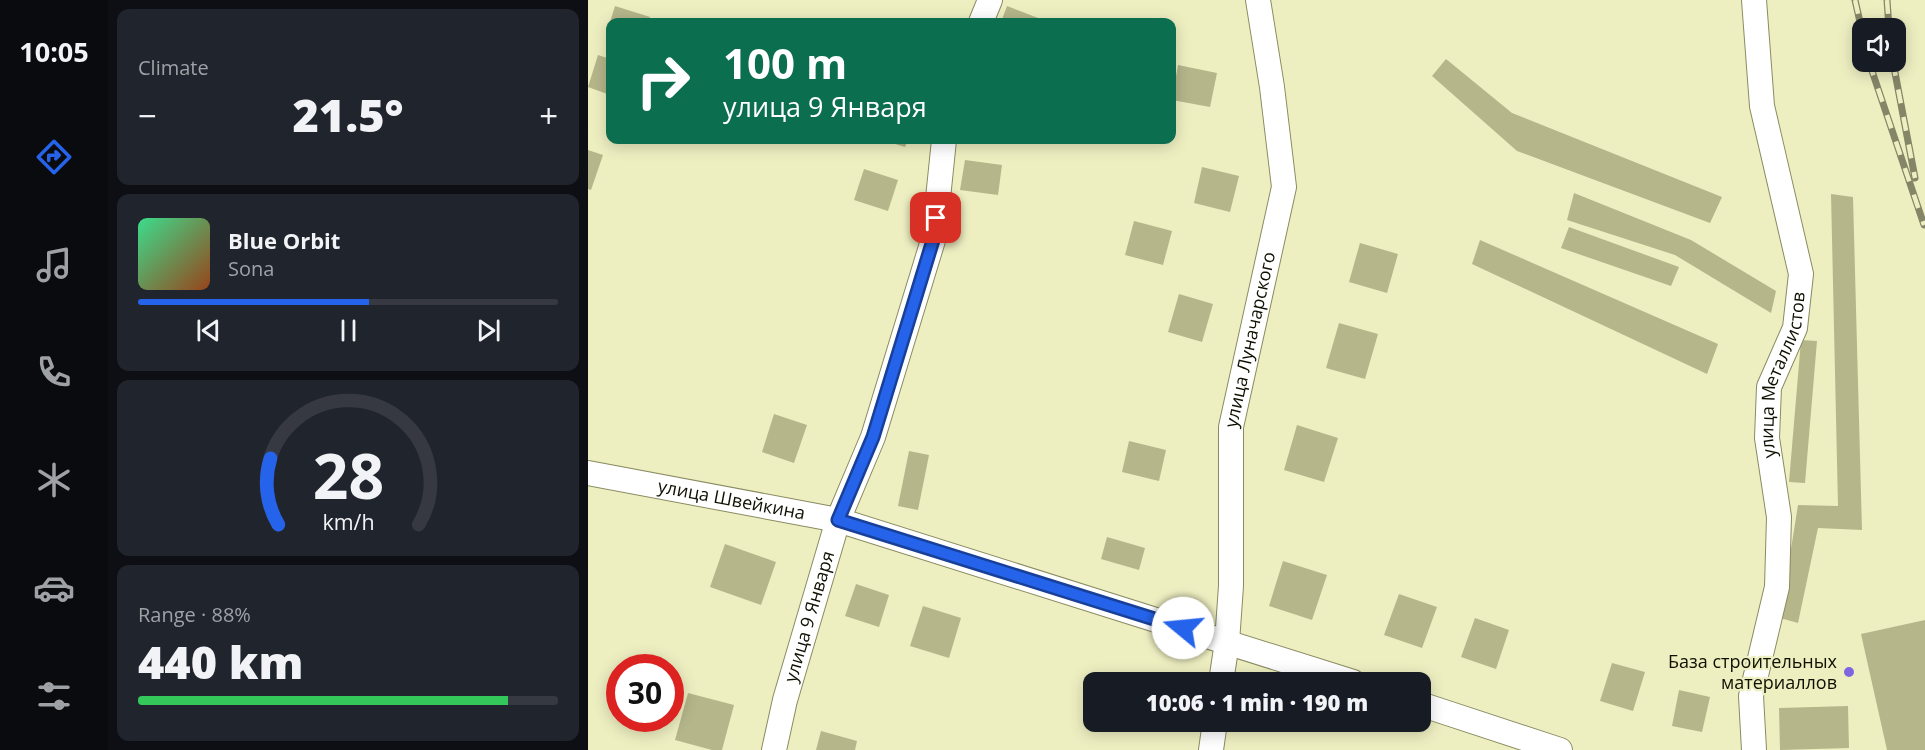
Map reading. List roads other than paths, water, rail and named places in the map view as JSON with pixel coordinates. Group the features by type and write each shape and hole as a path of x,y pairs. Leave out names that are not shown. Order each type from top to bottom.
{"street":[{"path":"983,18 990,0"},
{"name":"улица Луначарского","path":"1222,672 1231,586 1231,427 1284,187 1272,87 1258,0"},
{"name":"улица Металлистов","path":"1754,0 1762,106 1801,274 1795,328 1769,387 1767,438 1779,517 1777,587 1751,696 1754,750"},
{"name":"улица 9 Января","path":"774,750 785,700 838,520 873,437 934,237 944,144"},
{"name":"улица Швейкина","path":"588,473 838,520 1322,672"},
{"path":"1431,709 1560,750"},
{"path":"1211,750 1214,732"}],"railway":[{"path":"1855,0 1859,18"},
{"path":"1887,0 1888,18"},
{"path":"1872,72 1924,225"},
{"path":"1895,72 1915,178"}],"place":[{"name":"База cтроительных материаллов","path":"1849,672"}]}
